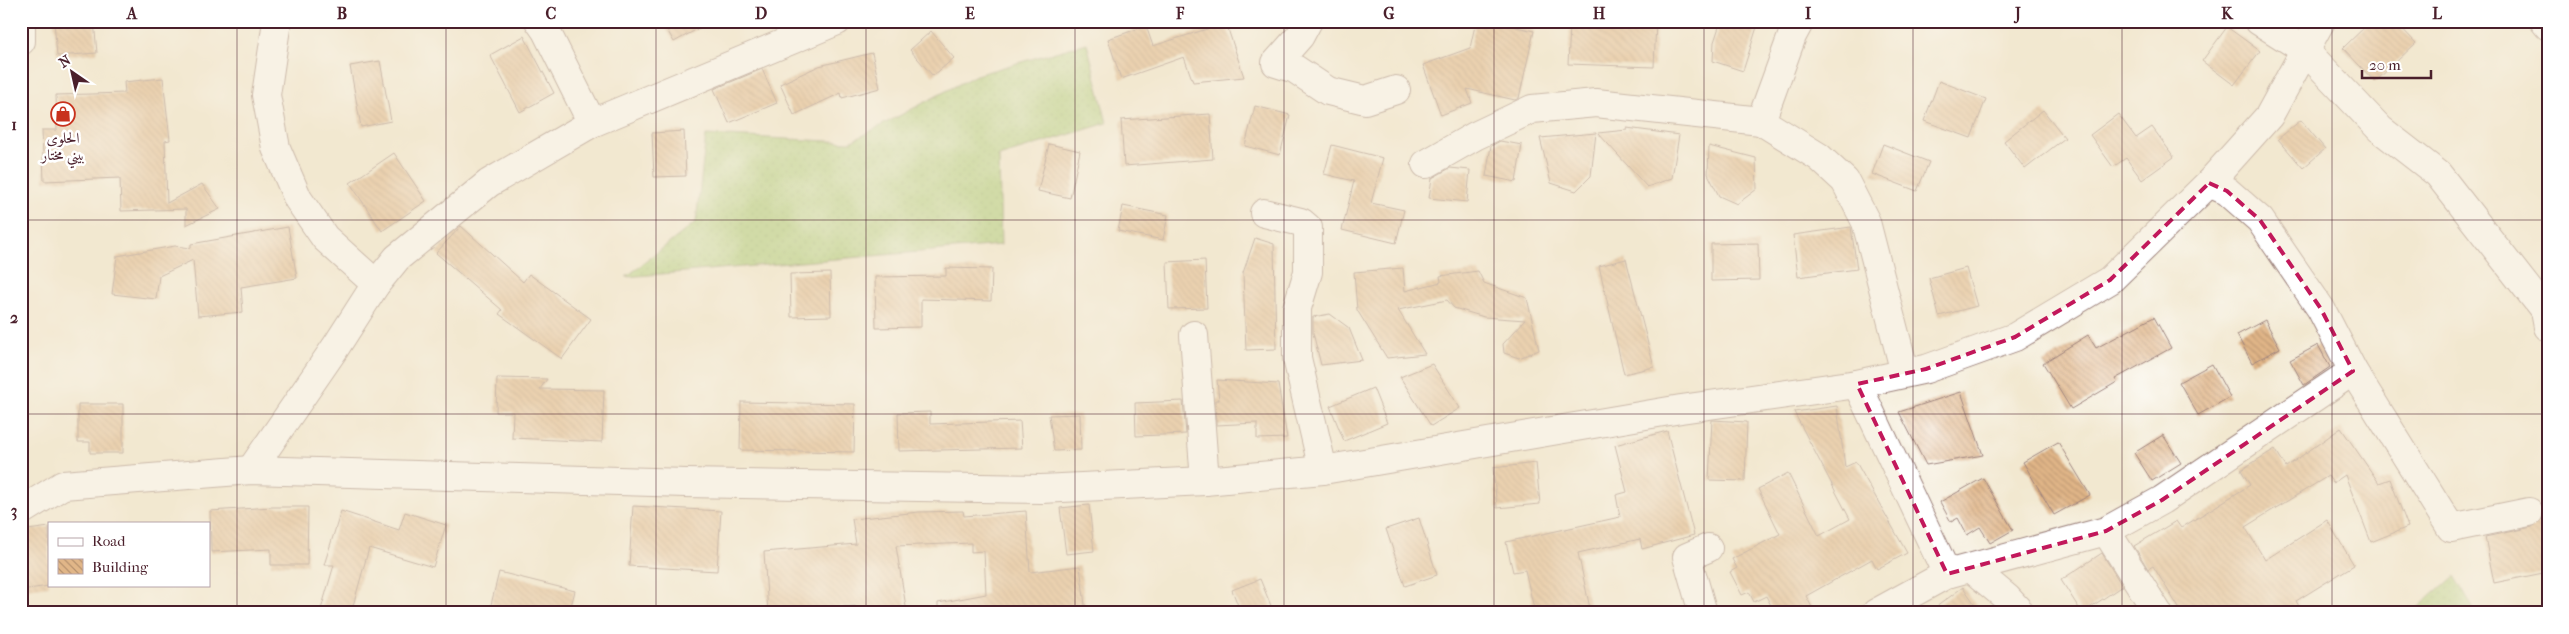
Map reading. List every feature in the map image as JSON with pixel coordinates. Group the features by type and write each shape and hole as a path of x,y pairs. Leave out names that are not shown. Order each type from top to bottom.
{"street":[{"path":"21,21 21,42"},
{"path":"277,21 266,94 276,148 298,199 324,238 376,284"},
{"path":"540,21 592,123"},
{"path":"251,470 335,348 376,284 397,258 489,183 592,123 837,21"},
{"path":"1308,21 1300,36 1276,63 1295,69 1328,91 1364,100 1396,90"},
{"path":"1761,121 1792,36 1800,21"},
{"path":"2259,21 2305,50 2380,129 2438,174 2545,311 2548,327"},
{"path":"21,511 63,486 251,470 696,483 1041,489 1205,481 1323,470 1681,409 1857,384 1926,369 2015,336 2110,280 2208,183 2269,116 2321,21"},
{"path":"2544,21 2548,26"},
{"path":"1426,164 1475,136 1532,109 1596,103 1761,121 1819,157 1845,181 1866,222 1905,373"},
{"path":"2208,183 2227,191 2260,220 2321,309 2353,371 2451,528 2529,512"},
{"path":"1264,213 1300,222 1308,228 1308,272 1297,308 1297,358 1323,470"},
{"path":"1194,335 1205,481"},
{"path":"1876,613 1959,571 2106,532 2162,500 2353,371"},
{"path":"1857,384 1959,571 2007,598 2021,613"},
{"path":"2106,532 2158,613"},
{"path":"1703,613 1687,557 1708,548"}],"highlighted area":[{"path":"2209,183 2227,191 2260,220 2321,309 2353,371 2162,500 2106,531 1947,574 1857,384 1926,369 2015,337 2110,280"}],"green space":[{"path":"1087,43 1107,123 999,156 1001,245 626,277 696,222 706,135 850,142 976,75"},
{"path":"2454,576 2476,613 2412,613"}],"building":[{"path":"54,21 94,21 97,53 57,56"},
{"path":"662,21 712,21 674,42"},
{"path":"1476,21 1491,21 1534,31 1519,98 1515,100 1467,89 1472,103 1441,115 1423,65 1470,48"},
{"path":"1622,21 1656,21 1654,67 1568,64 1570,26 1622,28"},
{"path":"1721,21 1739,21 1757,27 1743,71 1713,61 1714,42"},
{"path":"2371,21 2395,21 2416,43 2375,82 2343,48"},
{"path":"1226,23 1244,77 1193,82 1184,57 1121,79 1108,39 1146,26 1153,46"},
{"path":"2227,27 2260,51 2234,85 2202,61"},
{"path":"931,31 954,58 933,76 910,50"},
{"path":"524,36 554,93 520,112 490,55"},
{"path":"872,53 880,88 842,98 841,93 794,115 780,84 819,66"},
{"path":"380,61 391,121 361,127 350,66"},
{"path":"762,69 777,103 729,123 714,89"},
{"path":"163,78 170,140 165,141 167,203 202,184 220,209 186,225 186,209 121,211 120,178 44,181 42,130 57,130 56,95 125,93 124,82"},
{"path":"1939,81 1986,99 1971,138 1924,121"},
{"path":"1255,106 1290,115 1280,155 1245,146"},
{"path":"2043,110 2065,138 2025,169 2004,141"},
{"path":"1210,114 1213,159 1124,166 1121,120"},
{"path":"2118,114 2136,138 2152,127 2174,157 2142,180 2126,158 2113,167 2090,135"},
{"path":"2301,120 2325,149 2303,168 2278,139"},
{"path":"1627,128 1679,135 1672,178 1647,187 1598,133 1627,130"},
{"path":"684,131 686,176 654,177 652,133"},
{"path":"1596,133 1591,176 1576,191 1551,183 1540,138"},
{"path":"1500,141 1522,145 1516,182 1486,176 1491,146"},
{"path":"1049,144 1080,151 1070,198 1038,191"},
{"path":"1883,144 1929,162 1917,191 1872,174"},
{"path":"1332,145 1383,158 1371,203 1404,210 1396,243 1342,230 1354,181 1324,174"},
{"path":"1709,146 1756,158 1757,189 1737,204 1719,196 1708,174"},
{"path":"394,153 426,201 382,231 350,183"},
{"path":"1450,168 1470,170 1467,202 1429,198 1432,178"},
{"path":"1123,206 1168,215 1163,240 1118,231"},
{"path":"461,226 523,282 529,274 591,319 562,359 499,314 502,310 436,253"},
{"path":"288,227 297,278 241,287 243,312 198,316 193,260 159,276 156,299 112,294 117,256 175,246 191,248 191,244"},
{"path":"1851,227 1857,269 1798,277 1793,235"},
{"path":"1255,238 1274,244 1276,349 1246,350 1243,273"},
{"path":"1758,243 1759,280 1711,281 1711,244"},
{"path":"1626,259 1654,367 1624,374 1599,266"},
{"path":"1205,260 1207,308 1169,309 1167,262"},
{"path":"946,268 992,269 991,301 921,299 921,327 876,328 875,277 946,276"},
{"path":"1403,268 1405,291 1441,282 1440,276 1478,271 1484,283 1527,298 1539,350 1519,358 1504,353 1503,344 1525,320 1484,317 1454,308 1447,300 1398,310 1425,354 1387,358 1357,310 1354,272"},
{"path":"1966,268 1977,306 1939,316 1929,278"},
{"path":"830,273 831,316 791,317 790,274"},
{"path":"1330,314 1349,328 1362,360 1321,365 1313,333 1313,317"},
{"path":"2154,317 2171,348 2115,379 2117,382 2071,409 2043,363 2088,335 2096,348"},
{"path":"2265,320 2280,348 2252,363 2237,335"},
{"path":"2318,345 2330,367 2304,385 2290,360"},
{"path":"1432,364 1460,408 1431,426 1400,377"},
{"path":"2212,364 2230,397 2198,415 2179,382"},
{"path":"497,378 547,379 540,389 604,390 602,442 512,438 513,412 496,412"},
{"path":"1217,380 1278,384 1287,438 1257,439 1257,423 1216,425 1215,400 1219,400"},
{"path":"1373,388 1387,423 1344,441 1330,406"},
{"path":"1961,392 1983,455 1926,465 1899,412"},
{"path":"1183,401 1186,434 1136,436 1135,403"},
{"path":"741,402 855,404 854,452 740,450"},
{"path":"78,404 123,404 123,453 90,453 90,442 78,442"},
{"path":"1837,406 1845,467 1856,462 1907,553 1877,569 1872,559 1806,596 1815,613 1775,613 1766,596 1754,602 1749,592 1742,595 1730,572 1737,568 1732,559 1780,534 1758,489 1788,473 1819,536 1850,519 1794,412"},
{"path":"930,412 930,424 1020,421 1022,448 899,451 898,413"},
{"path":"1080,414 1081,450 1054,451 1049,415"},
{"path":"1712,420 1747,422 1745,481 1709,480"},
{"path":"2341,428 2379,483 2390,479 2408,527 2371,542 2345,475 2333,483 2328,476 2245,527 2265,560 2327,520 2354,565 2296,601 2303,613 2182,613 2153,566 2148,569 2134,546 2176,521 2181,528 2250,485 2241,470 2275,449 2286,467"},
{"path":"1667,431 1694,535 1642,549 1640,539 1578,553 1591,613 1535,613 1525,570 1513,572 1506,542 1620,517 1616,495 1627,492 1615,445"},
{"path":"2163,435 2181,463 2152,481 2134,453"},
{"path":"2058,442 2090,495 2054,515 2023,462"},
{"path":"1536,463 1540,504 1497,508 1493,468"},
{"path":"1983,478 2013,530 1990,543 1980,527 1967,535 1958,518 1951,522 1940,502"},
{"path":"1089,505 1094,551 1066,554 1060,508"},
{"path":"633,506 721,511 717,571 629,566"},
{"path":"308,507 307,565 271,565 271,549 211,552 210,511"},
{"path":"341,511 399,530 405,512 446,525 433,567 369,548 351,613 320,613 334,565 324,565"},
{"path":"963,511 964,516 1026,511 1030,572 1080,566 1086,613 938,613 938,603 986,594 984,551 971,552 971,543 896,546 907,613 865,613 855,606 768,613 764,552 856,544 852,519 919,512"},
{"path":"1419,518 1437,575 1405,586 1386,529"},
{"path":"2548,518 2548,572 2494,583 2485,537 2532,527 2542,519"},
{"path":"48,527 49,586 21,590 21,531"},
{"path":"2102,553 2122,586 2082,613 2061,580"},
{"path":"499,572 575,591 569,613 489,613"},
{"path":"1260,579 1274,613 1241,613 1232,590"},
{"path":"1963,587 1981,613 1928,613"}],"place":[{"name":"الحلوى بيني مختار","path":"63,114"}]}
